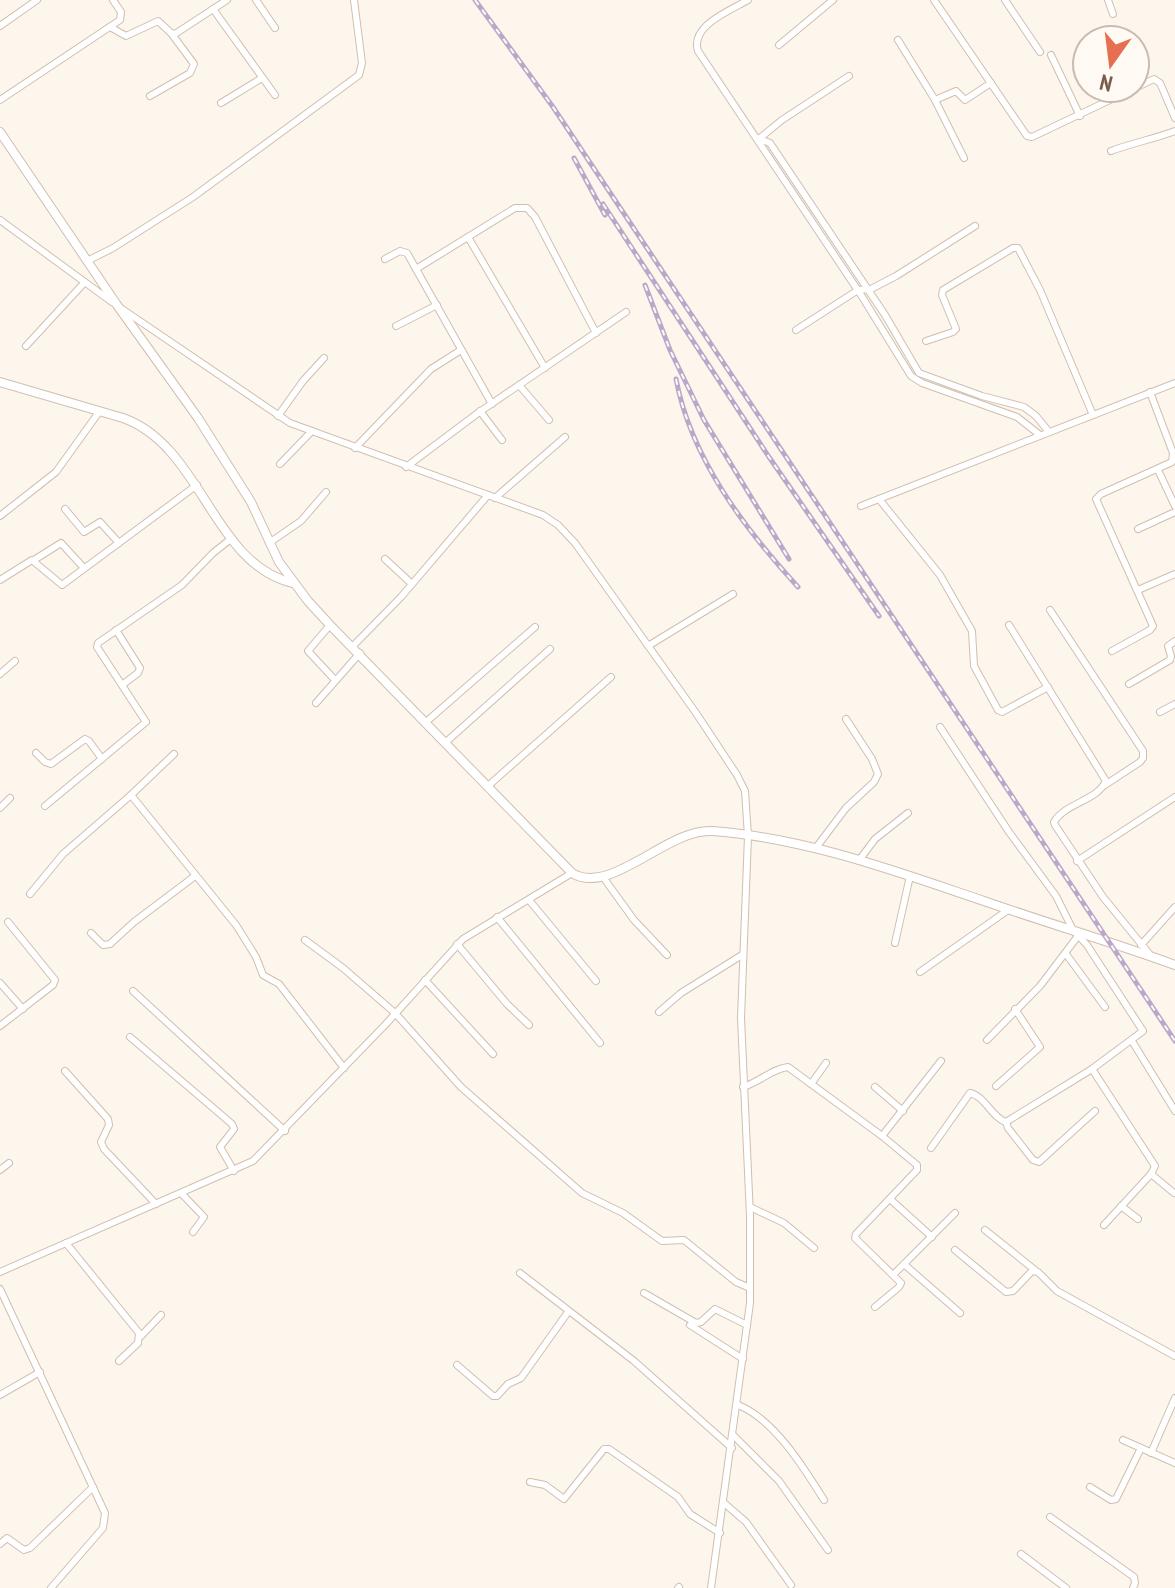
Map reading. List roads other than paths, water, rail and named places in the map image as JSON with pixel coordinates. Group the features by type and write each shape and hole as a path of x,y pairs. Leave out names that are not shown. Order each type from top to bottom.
{"street":[{"path":"0,26 37,0"},
{"path":"0,100 110,27 122,16 113,0"},
{"path":"171,33 175,34 227,0"},
{"path":"256,0 275,28"},
{"path":"87,261 193,197 359,75 362,63 354,0"},
{"path":"748,0 702,29 696,43 707,65 759,138 858,290 917,377 1017,417 1040,435"},
{"path":"779,45 833,0"},
{"path":"934,0 1027,136 1032,137 1103,104"},
{"path":"1005,0 1040,52"},
{"path":"1108,0 1113,14"},
{"path":"213,9 275,95"},
{"path":"110,27 126,36 158,21 185,51 194,68 150,96"},
{"path":"898,40 935,100 964,158"},
{"path":"1051,55 1080,116"},
{"path":"759,138 849,76"},
{"path":"221,103 262,78"},
{"path":"1151,80 1157,80 1175,118"},
{"path":"935,100 956,91 965,100 991,83"},
{"path":"1111,151 1175,131"},
{"path":"0,132 225,461 251,502 269,543 294,583 330,625 572,873 588,879 603,877 680,836 695,832 748,836 860,859 1175,965"},
{"path":"759,138 770,143 867,289 917,377 1024,407 1049,432"},
{"path":"416,269 515,208 527,208 535,217 596,333"},
{"path":"0,220 84,283 278,416 355,448 543,515 558,525 575,543 742,783 748,836 742,955 750,1288 734,1436 711,1588"},
{"path":"796,330 858,290 896,276 975,226"},
{"path":"468,237 545,368"},
{"path":"926,341 956,329 942,295 943,290 1013,248 1018,248 1040,290 1093,415"},
{"path":"385,259 403,251 492,404"},
{"path":"26,346 84,283"},
{"path":"396,326 437,305"},
{"path":"406,467 480,411 626,312"},
{"path":"355,448 431,369 461,350"},
{"path":"278,416 324,358"},
{"path":"0,382 123,418 142,427 164,446 197,485 232,538 257,567 277,579 294,583"},
{"path":"861,506 1175,383"},
{"path":"519,385 549,420"},
{"path":"1112,651 1153,628 1096,499 1170,464 1174,458 1150,392"},
{"path":"480,411 502,440"},
{"path":"0,516 56,472 99,412"},
{"path":"280,464 312,431"},
{"path":"316,703 356,649 492,496 565,437"},
{"path":"1158,470 1175,506"},
{"path":"34,560 59,585 197,485"},
{"path":"269,543 301,521 326,492"},
{"path":"879,499 940,575 972,631 974,666 998,710 1005,712 1048,687"},
{"path":"65,509 84,532 100,522 119,543"},
{"path":"1138,529 1175,512"},
{"path":"45,806 146,722 97,647 101,641 182,585 232,538"},
{"path":"0,580 61,543 84,568"},
{"path":"385,559 412,584"},
{"path":"1138,590 1175,574"},
{"path":"648,646 733,594"},
{"path":"1050,610 1143,751 1140,762 1055,818 1055,825 1077,861 1151,956"},
{"path":"330,625 308,651 335,680"},
{"path":"1009,625 1104,777 1105,785"},
{"path":"426,722 535,627"},
{"path":"116,630 140,668 122,685"},
{"path":"1129,684 1170,660 1168,646 1175,641"},
{"path":"446,742 550,649"},
{"path":"0,674 15,661"},
{"path":"488,786 611,677"},
{"path":"1160,712 1172,706 1175,716"},
{"path":"815,849 846,808 874,782 878,774 846,719"},
{"path":"931,1148 970,1093 976,1094 999,1120 1006,1122 1092,1069 1143,1031 1076,933 1056,896 992,807 940,727"},
{"path":"36,753 51,764 85,739 102,759"},
{"path":"30,894 63,854 174,754"},
{"path":"131,795 236,925 263,975 279,984 344,1068"},
{"path":"1077,861 1175,797"},
{"path":"0,808 10,798"},
{"path":"860,859 875,839 908,813"},
{"path":"0,1272 253,1161 285,1131 457,944 572,873"},
{"path":"91,933 103,945 110,944 195,876"},
{"path":"895,943 910,876"},
{"path":"603,877 634,920 667,955"},
{"path":"529,900 596,981"},
{"path":"1141,945 1175,907"},
{"path":"920,972 1008,910"},
{"path":"497,917 600,1043"},
{"path":"0,1026 53,985 55,977 8,922"},
{"path":"987,1040 1040,986 1066,954 1076,933"},
{"path":"305,940 395,1013 461,1087 582,1193 623,1213 662,1241 684,1240 736,1282 750,1288"},
{"path":"457,944 507,1004 529,1025"},
{"path":"1066,954 1105,1007"},
{"path":"659,1012 681,993 742,955"},
{"path":"425,980 493,1054"},
{"path":"0,983 23,1009"},
{"path":"133,991 285,1131"},
{"path":"996,1086 1040,1047 1015,1009"},
{"path":"130,1037 232,1124 234,1129 220,1147 234,1171"},
{"path":"1132,1041 1175,1111"},
{"path":"882,1136 941,1061"},
{"path":"811,1084 826,1063"},
{"path":"743,1087 788,1067 917,1165 917,1170 856,1234 855,1238 901,1283 875,1307"},
{"path":"1092,1069 1155,1166 1104,1225"},
{"path":"65,1071 108,1119 109,1125 101,1142 104,1149 156,1204"},
{"path":"875,1087 903,1111"},
{"path":"1006,1122 1033,1160 1039,1162 1095,1111"},
{"path":"0,1170 9,1163"},
{"path":"1151,1174 1174,1193"},
{"path":"182,1194 204,1217 193,1232"},
{"path":"890,1199 932,1237"},
{"path":"1121,1206 1138,1219"},
{"path":"750,1207 784,1223 814,1248"},
{"path":"893,1275 955,1213"},
{"path":"985,1230 1062,1294 1175,1356"},
{"path":"66,1243 140,1337"},
{"path":"955,1250 1006,1292 1013,1291 1035,1270"},
{"path":"905,1265 960,1313"},
{"path":"520,1273 634,1361 663,1390 732,1448"},
{"path":"0,1289 105,1513 105,1523 51,1588"},
{"path":"644,1293 696,1323 715,1309 747,1325"},
{"path":"457,1365 493,1396 497,1396 508,1384 521,1378 568,1312"},
{"path":"119,1361 161,1315"},
{"path":"690,1325 743,1359"},
{"path":"0,1395 40,1372"},
{"path":"1151,1453 1175,1398"},
{"path":"738,1405 756,1415 791,1451 824,1500"},
{"path":"734,1436 760,1459 790,1494 828,1550"},
{"path":"1123,1440 1175,1463"},
{"path":"1090,1487 1111,1500 1116,1499 1141,1448"},
{"path":"530,1482 545,1485 559,1498 566,1498 604,1449 609,1449 678,1497 690,1514 720,1533"},
{"path":"0,1544 7,1538 24,1550 30,1548 93,1487"},
{"path":"724,1503 746,1522 791,1585"},
{"path":"1050,1517 1134,1577 1133,1588"},
{"path":"1021,1554 1066,1588"}],"railway":[{"path":"475,0 553,107 1175,1041"},
{"path":"574,158 605,215"},
{"path":"603,204 769,457 879,616"},
{"path":"645,285 670,350 704,420 789,559"},
{"path":"676,379 694,437 722,490 758,541 798,587"}]}
